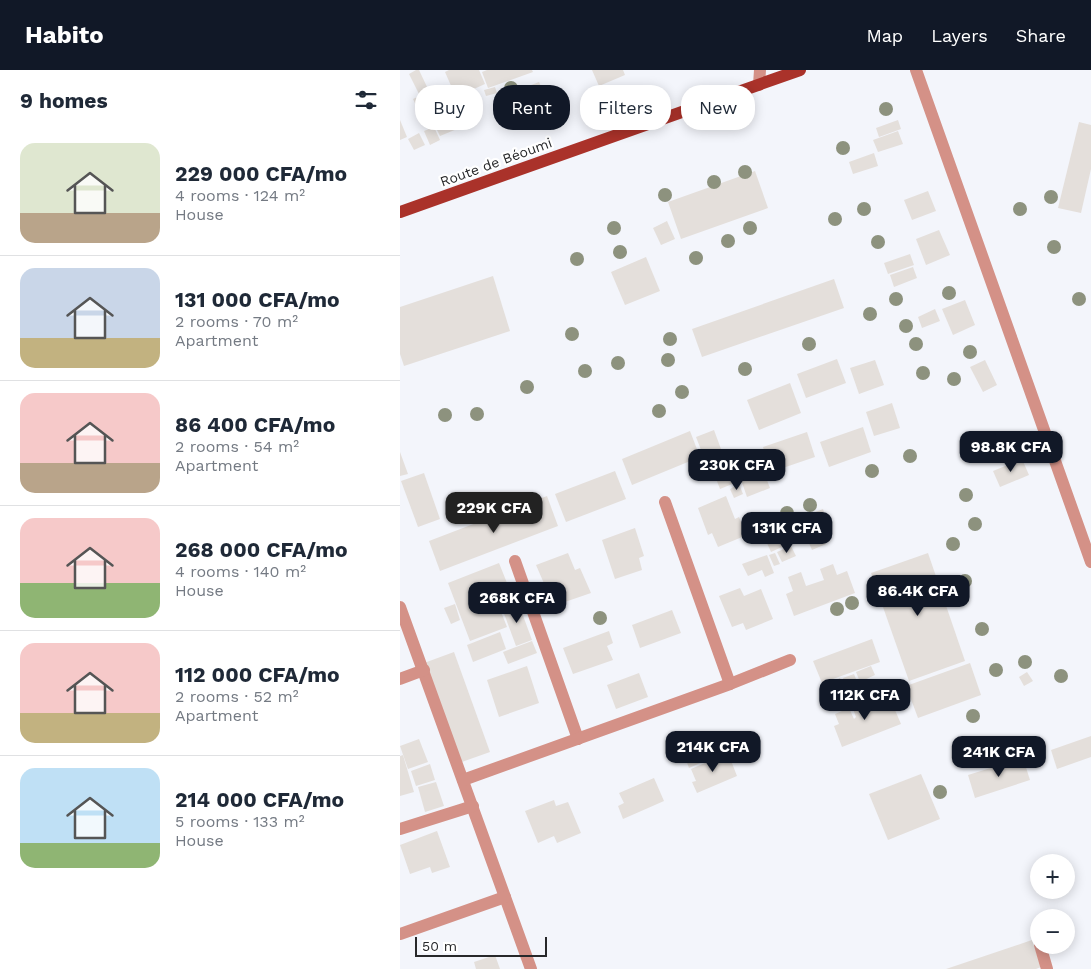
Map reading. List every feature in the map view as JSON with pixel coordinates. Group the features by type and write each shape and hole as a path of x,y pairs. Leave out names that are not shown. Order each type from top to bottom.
{"main road":[{"name":"Route de Béoumi","path":"400,212 800,70"}],"street":[{"path":"759,85 760,70"},
{"path":"916,70 1091,562"},
{"path":"665,502 730,684"},
{"path":"515,561 578,739"},
{"path":"400,607 531,969"},
{"path":"463,780 730,684 790,660"},
{"path":"400,679 424,670"},
{"path":"400,829 473,806"},
{"path":"400,934 505,897"},
{"path":"1043,954 1047,969"}],"building":[{"path":"419,70 426,85 415,86 409,74"},
{"path":"449,70 479,70 485,84 451,85 445,72"},
{"path":"487,70 532,70 533,72 488,88 482,72"},
{"path":"592,70 623,70 625,75 599,85"},
{"path":"493,88 493,94 486,96 484,90"},
{"path":"400,120 407,137 400,140"},
{"path":"898,120 901,129 879,137 876,128"},
{"path":"1079,122 1091,125 1091,169 1081,213 1058,208"},
{"path":"435,130 440,140 430,145 424,131"},
{"path":"437,130 455,130 440,136"},
{"path":"898,131 903,144 878,152 873,140"},
{"path":"419,133 425,145 414,150 408,139"},
{"path":"874,153 878,166 853,174 849,162"},
{"path":"755,171 768,208 681,239 668,202"},
{"path":"928,191 936,211 912,220 904,200"},
{"path":"667,221 675,239 661,245 653,228"},
{"path":"939,230 950,255 926,265 916,239"},
{"path":"910,254 914,265 888,274 884,263"},
{"path":"646,257 660,291 625,305 611,272"},
{"path":"913,267 917,278 894,287 890,275"},
{"path":"493,276 510,331 404,366 400,354 400,307"},
{"path":"834,279 844,308 702,357 692,329"},
{"path":"965,300 975,325 953,335 942,309"},
{"path":"935,309 940,321 922,328 918,317"},
{"path":"837,359 846,383 806,398 797,374"},
{"path":"875,360 884,385 859,394 850,368"},
{"path":"985,360 997,385 983,392 970,367"},
{"path":"790,383 801,413 759,430 747,400"},
{"path":"892,403 900,428 874,436 866,412"},
{"path":"863,427 871,452 829,467 820,442"},
{"path":"714,430 721,449 703,455 696,437"},
{"path":"690,431 700,457 632,485 622,459"},
{"path":"807,432 815,457 771,472 763,447"},
{"path":"400,452 408,474 400,476"},
{"path":"1022,459 1029,475 1000,487 993,471"},
{"path":"760,462 770,488 747,497 738,471"},
{"path":"733,470 737,482 720,489 715,476"},
{"path":"615,471 626,499 566,522 555,494"},
{"path":"424,473 440,519 418,527 401,481"},
{"path":"739,484 743,494 734,498 730,489"},
{"path":"547,496 558,526 440,571 429,541"},
{"path":"726,496 735,519 739,517 747,535 718,547 712,533 708,535 698,508"},
{"path":"823,509 830,530 820,534 813,513"},
{"path":"809,513 817,531 771,552 763,534"},
{"path":"635,528 644,556 639,558 642,570 615,579 602,540"},
{"path":"822,535 826,544 812,550 808,541"},
{"path":"791,546 796,556 782,562 777,552"},
{"path":"568,553 575,570 580,568 591,593 559,604 554,592 549,595 536,565"},
{"path":"775,553 780,564 774,566 769,555"},
{"path":"928,553 965,661 909,681 871,573"},
{"path":"767,555 774,573 765,577 762,570 748,576 742,564"},
{"path":"499,563 509,588 494,594 507,627 470,641 448,583"},
{"path":"833,564 837,575 847,571 855,593 794,616 786,594 793,591 788,577 801,572 806,586 824,580 820,569"},
{"path":"740,588 744,596 761,589 773,619 746,630 743,623 732,627 719,596"},
{"path":"518,602 532,640 516,646 502,608"},
{"path":"455,604 460,620 451,624 444,608"},
{"path":"672,610 681,633 640,648 632,625"},
{"path":"609,631 613,643 607,646 613,660 573,674 563,648"},
{"path":"500,632 506,649 473,662 467,645"},
{"path":"872,639 880,662 822,683 813,661"},
{"path":"532,641 537,653 508,664 503,652"},
{"path":"454,652 490,752 459,763 424,663"},
{"path":"970,663 981,695 918,718 906,686"},
{"path":"527,666 539,703 499,717 487,680"},
{"path":"871,666 875,675 860,682 856,672"},
{"path":"1027,672 1033,681 1024,686 1019,677"},
{"path":"639,673 648,697 616,709 607,685"},
{"path":"854,674 858,684 847,688 843,678"},
{"path":"840,678 844,686 831,692 828,684"},
{"path":"879,694 884,706 892,703 901,724 842,747 834,726 839,724 835,714 849,708 854,719 856,717 852,706 861,702 866,713 870,712 865,699"},
{"path":"1091,736 1091,757 1057,769 1051,750"},
{"path":"419,739 428,762 408,769 400,746"},
{"path":"711,749 714,757 689,768 686,760"},
{"path":"728,753 737,776 697,793 692,782 696,781 691,769"},
{"path":"403,755 414,792 400,796 400,756"},
{"path":"1023,758 1030,780 975,798 968,775"},
{"path":"430,764 435,780 416,786 411,771"},
{"path":"921,774 940,819 888,840 869,794"},
{"path":"654,778 664,801 623,819 618,806 624,803 619,793"},
{"path":"436,782 444,806 425,812 418,787"},
{"path":"554,800 556,806 568,802 581,833 557,843 554,836 538,843 525,811"},
{"path":"437,831 450,867 432,873 430,867 410,874 400,845"},
{"path":"1030,941 1030,954 1037,954 1041,967 1036,969 946,969"},
{"path":"495,955 500,969 476,969 474,962"}]}
